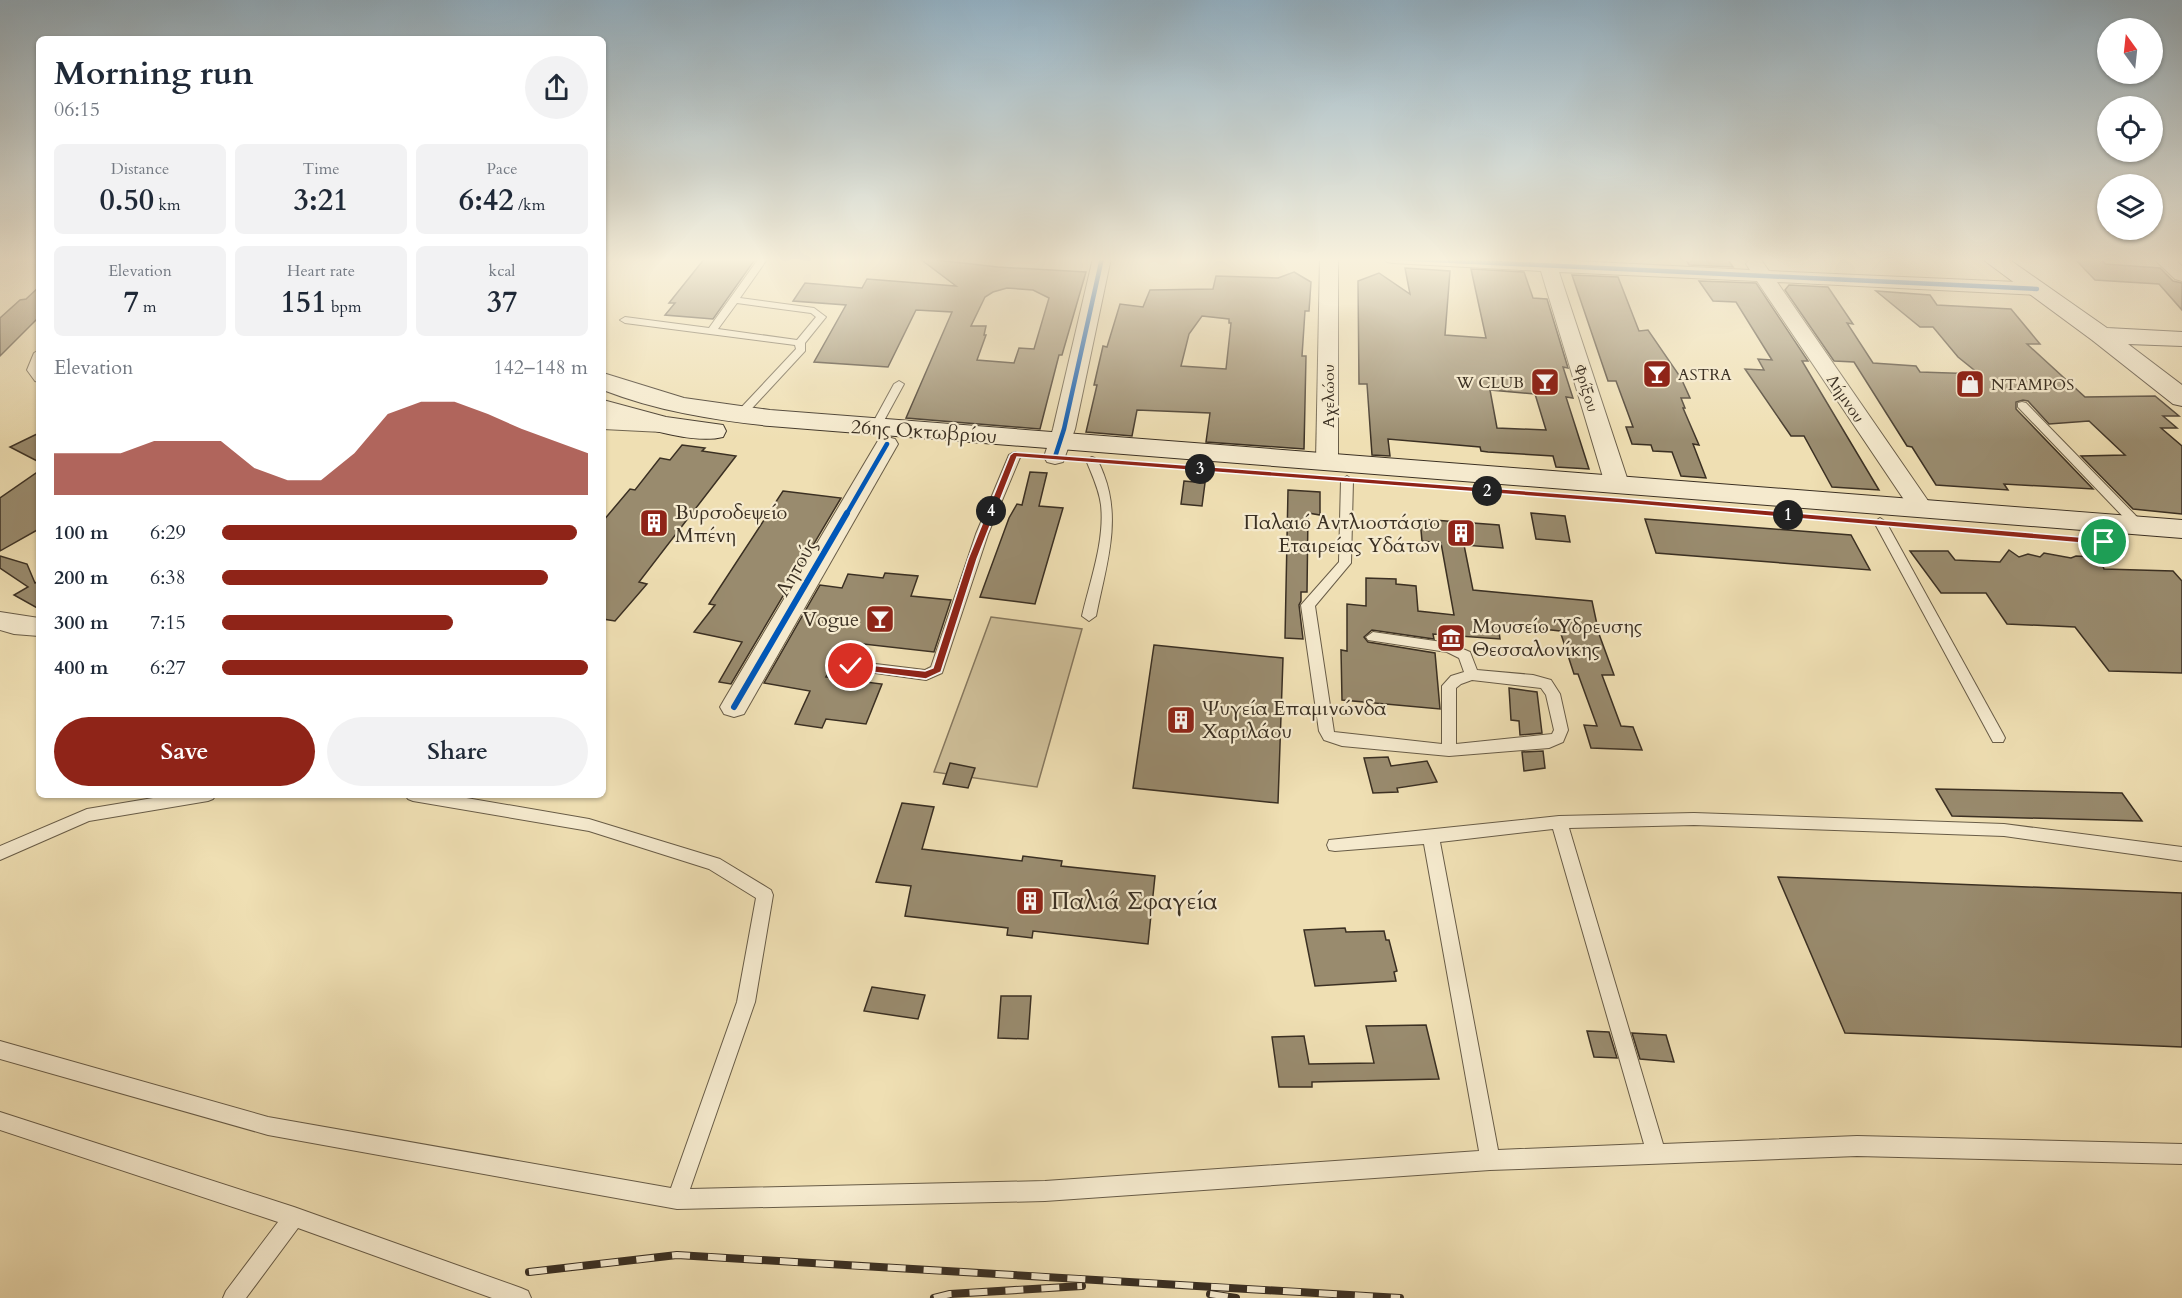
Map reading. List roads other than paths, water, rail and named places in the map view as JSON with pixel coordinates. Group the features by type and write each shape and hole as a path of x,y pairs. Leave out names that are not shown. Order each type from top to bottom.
{"main road":[{"path":"2078,319 2182,398"},
{"path":"2101,335 2182,339"},
{"name":"26ης Οκτωβρίου","path":"606,382 688,407 1014,455 1057,449 1092,460 1617,484 2182,529"},
{"name":"26ης Οκτωβρίου","path":"606,409 665,425 724,432 881,436 1337,471 2182,549"}],"street":[{"path":"1057,449 1088,319"},
{"name":"Αχελώου","path":"1331,319 1337,471"},
{"name":"Φρίξου","path":"1566,319 1617,484"},
{"name":"Λήμνου","path":"1792,319 1922,508"},
{"path":"606,422 665,425"},
{"name":"Λητούς","path":"734,707 881,436"},
{"path":"0,621 36,627"}],"lane":[{"path":"711,332 721,319"},
{"path":"740,415 801,349 800,343 820,319"},
{"path":"625,320 800,343"},
{"path":"36,360 32,370 36,375"},
{"path":"881,436 899,384"},
{"path":"2022,405 2137,524"},
{"path":"851,666 926,675 937,670 972,559 1014,455"},
{"path":"1089,616 1107,510 1104,489 1092,460"},
{"path":"1337,471 1345,563 1308,605 1323,726 1329,736 1342,740 1449,750 1549,742 1560,735 1553,693 1546,684 1533,680 1472,675 1456,680 1449,686 1449,750"},
{"path":"1880,522 1998,738"},
{"path":"1373,637 1455,649 1465,655 1472,675"},
{"path":"0,853 87,815 190,798"},
{"path":"431,798 589,825 714,864 765,895 746,1002 677,1199"},
{"path":"1335,845 1431,837 1559,822 1694,819 2004,830 2182,854"},
{"path":"1559,822 1657,1155"},
{"path":"1431,837 1490,1160"},
{"path":"0,1050 268,1126 677,1199 1045,1191 1490,1160 1857,1146 2182,1154"},
{"path":"0,1121 294,1217 520,1298"},
{"path":"233,1298 294,1217"}],"railway":[{"path":"529,1272 677,1255 1400,1298"},
{"path":"934,1298 950,1294 1082,1286"},
{"path":"1210,1294 1236,1298"}],"place":[{"name":"ASTRA","path":"1657,374"},
{"name":"W CLUB","path":"1545,382"},
{"name":"NTAMPOS","path":"1970,384"},
{"name":"Βυρσοδεψείο Μπένη","path":"654,523"},
{"name":"Παλαιό Αντλιοστάσιο Εταιρείας Υδάτων","path":"1461,533"},
{"name":"Vogue","path":"880,619"},
{"name":"Μουσείο Ύδρευσης Θεσσαλονίκης","path":"1451,638"},
{"name":"Ψυγεία Επαμινώνδα Χαριλάου","path":"1181,720"},
{"name":"Παλιά Σφαγεία","path":"1030,901"}]}
